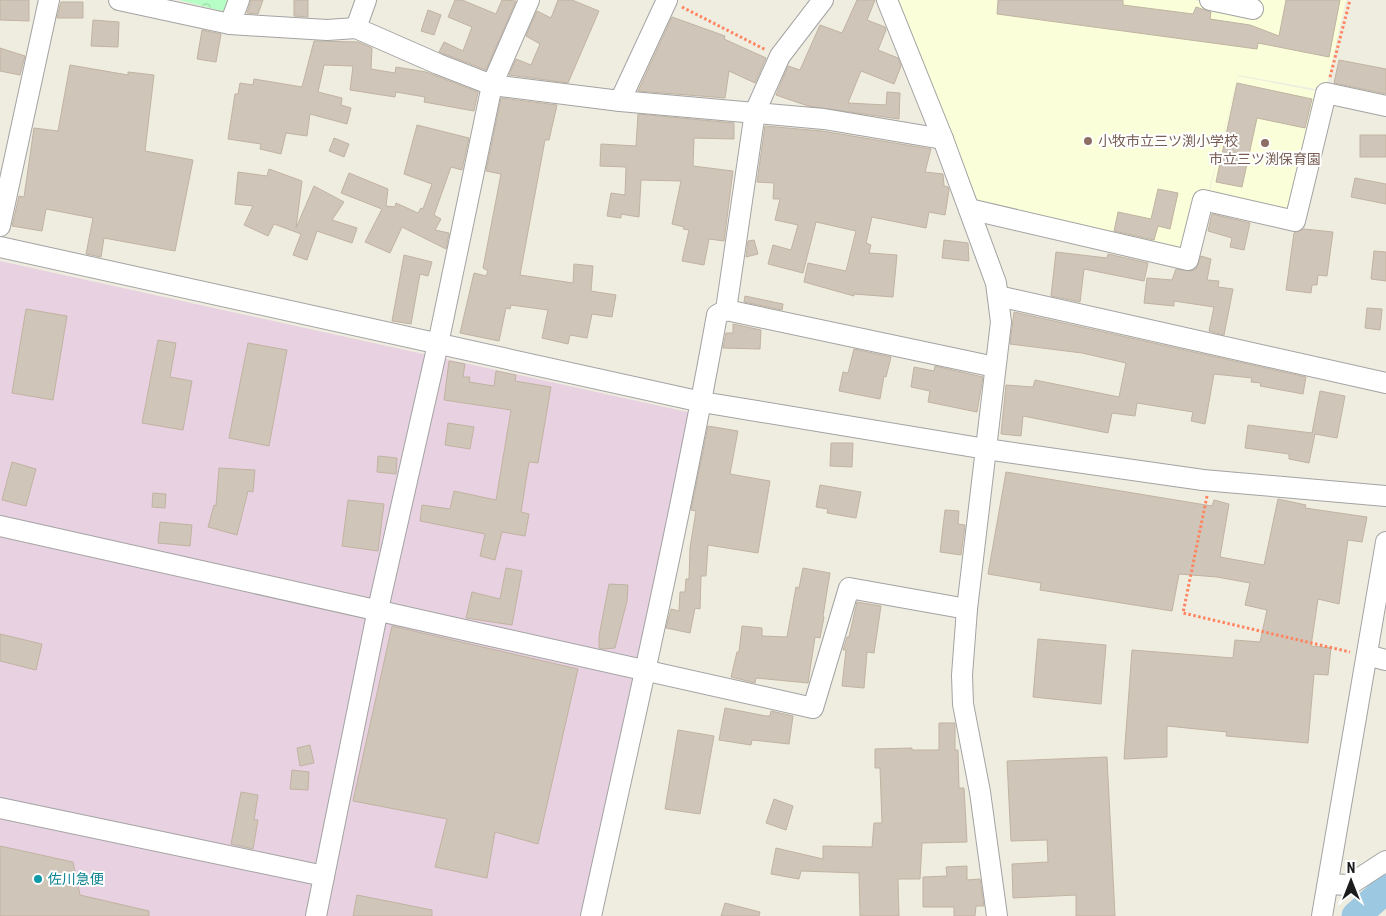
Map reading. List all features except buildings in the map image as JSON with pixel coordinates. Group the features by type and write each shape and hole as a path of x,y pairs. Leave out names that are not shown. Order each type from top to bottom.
{"street":[{"path":"0,226 49,0"},
{"path":"119,0 230,24 327,30 356,28 438,64 492,85 620,101 824,119 943,139"},
{"path":"230,24 239,0"},
{"path":"356,28 366,0"},
{"path":"316,916 378,609 438,344 492,85 529,0"},
{"path":"726,310 755,112 780,56 824,0"},
{"path":"888,0 943,139 996,283 998,296 1000,322 966,610 962,675 963,704 980,792 997,916"},
{"path":"1210,0 1253,9"},
{"path":"620,101 672,2"},
{"path":"969,209 1188,260 1203,200 1295,222 1326,93 1386,106"},
{"path":"0,247 702,402 986,450 1210,481 1386,496"},
{"path":"998,296 1386,383"},
{"path":"591,916 646,669 702,402 717,315 726,310 995,367"},
{"path":"0,526 378,609 813,708 849,588 966,610"},
{"path":"1322,916 1386,542"},
{"path":"1367,655 1386,660"},
{"path":"0,808 324,876"},
{"path":"1328,884 1348,884 1386,861"}],"path":[{"path":"1326,93 1350,0"},
{"path":"672,2 780,56"},
{"path":"1210,481 1183,614 1367,655"}],"shaded area":[{"name":"小牧市立三ツ渕小学校","path":"898,0 1194,0 1257,13 1260,0 1346,0 1327,84 1321,90 1238,75 1208,194 1195,192 1182,246 1175,249 983,205 978,201"},
{"name":"市立三ツ渕保育園","path":"1238,76 1321,92 1289,212 1209,194"},
{"path":"0,261 692,413 582,916 0,916"}],"green space":[{"path":"179,0 229,0 226,12"}],"waterway":[{"path":"1356,916 1386,889"}],"place":[{"name":"小牧市立三ツ渕小学校","path":"1088,141"},
{"name":"市立三ツ渕保育園","path":"1265,143"},
{"name":"佐川急便","path":"38,879"}]}
